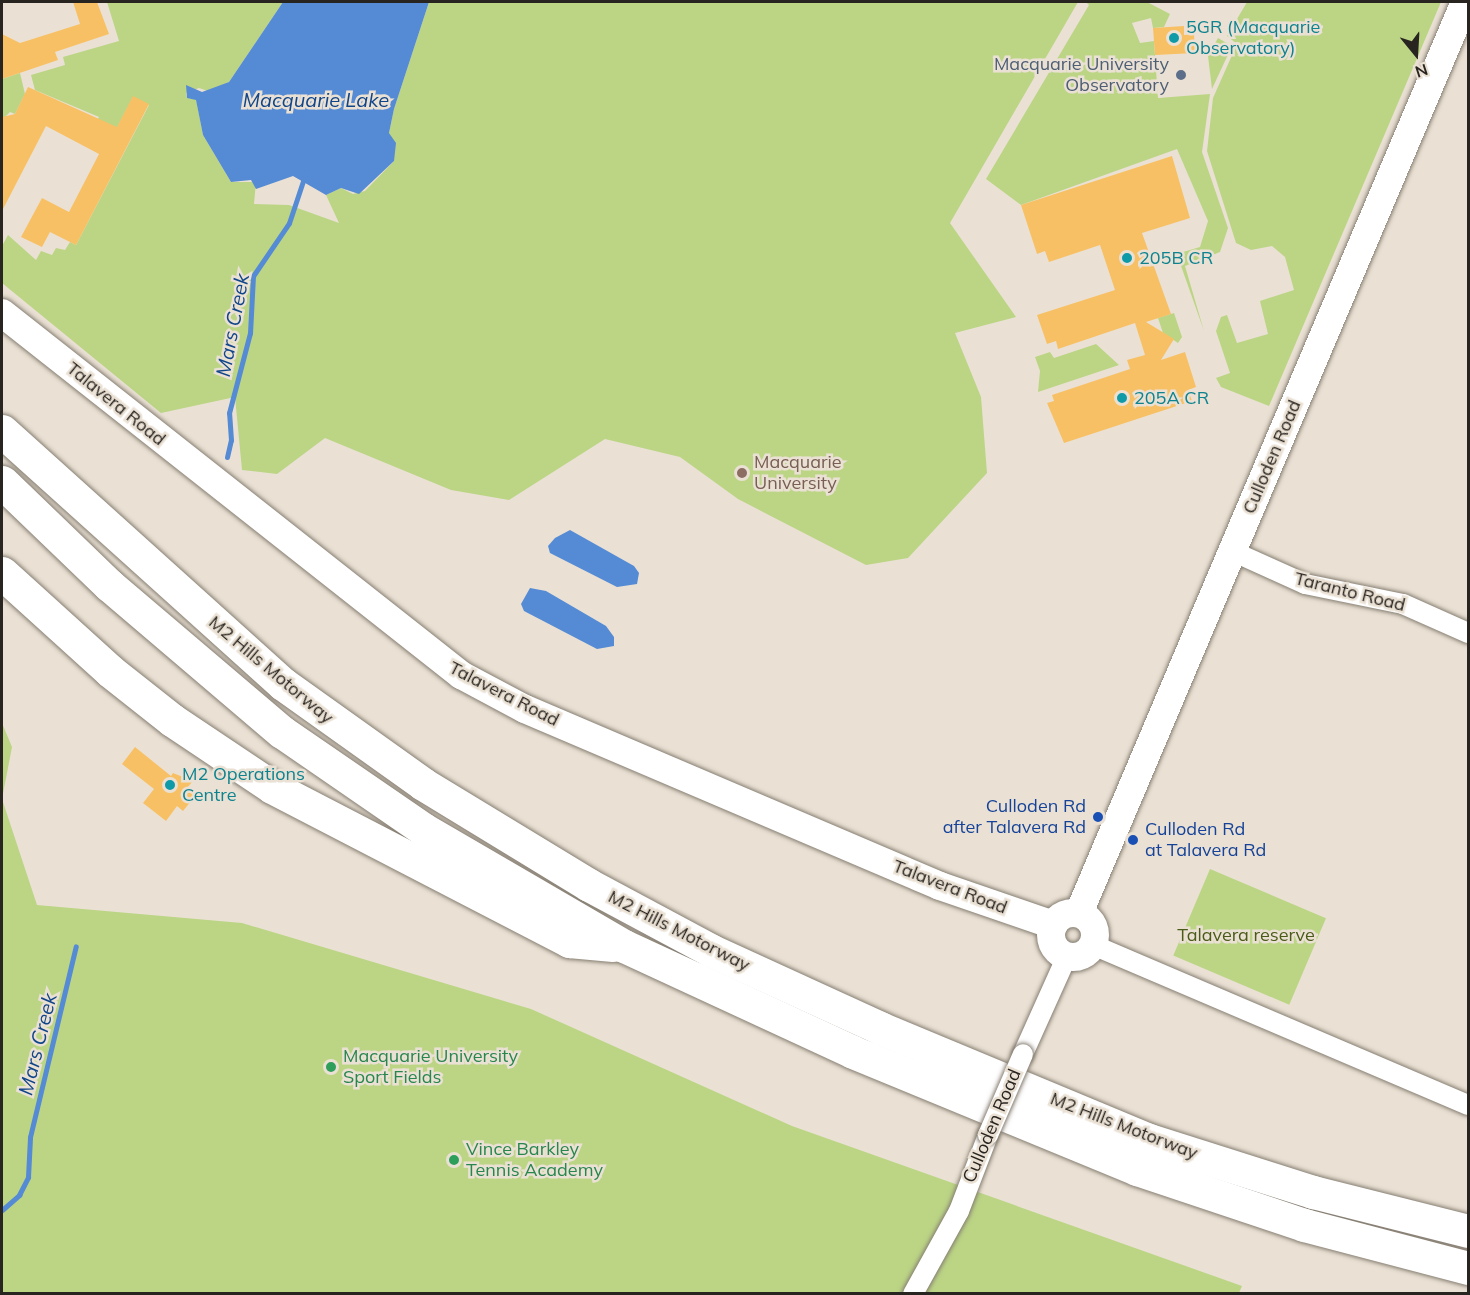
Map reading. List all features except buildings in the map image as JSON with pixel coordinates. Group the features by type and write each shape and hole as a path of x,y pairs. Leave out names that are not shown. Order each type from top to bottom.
{"highway":[{"name":"M2 Hills Motorway","path":"2,431 283,684 423,784 589,885 710,950 869,1023 1149,1140 1313,1192 1468,1231"},
{"name":"M2 Hills Motorway","path":"2,482 109,585 282,732 423,829 624,946 853,1052 1137,1169 1304,1225 1468,1268"},
{"path":"2,573 110,671 172,720 272,787 569,941 624,946"}],"street":[{"name":"Culloden Road","path":"1079,914 1465,2"},
{"name":"Talavera Road","path":"2,313 461,675 525,709 940,886 1053,925"},
{"name":"Taranto Road","path":"1232,551 1305,584 1403,604 1468,633"},
{"path":"1079,914 1092,922 1093,945 1084,954 1067,956 1051,940 1053,925 1062,915 1079,914"},
{"path":"1093,945 1468,1106"},
{"name":"Culloden Road","path":"913,1293 959,1211 988,1135 1067,956"}],"green space":[{"path":"107,2 283,2 229,82 208,91 199,88 186,93 187,98 196,99 203,135 231,182 256,182 254,204 289,205 339,223 326,195 341,188 353,194 365,191 394,161 389,133 394,109 429,2 1078,2 950,223 1016,317 955,333 981,397 987,473 908,558 866,565 738,499 680,457 605,439 509,500 451,490 325,438 277,474 242,470 235,397 161,413 2,283 2,246 8,235 36,260 41,251 52,255 56,248 65,250 70,242 76,245 149,105 133,97 109,143 90,134 99,117 35,90 31,75 65,65 63,57 119,41"},
{"path":"1086,2 1147,2 1170,14 1164,27 1153,28 1151,18 1132,23 1140,43 1154,41 1158,98 1210,94 1202,152 1228,228 1220,252 1185,266 1204,331 1180,263 1183,252 1200,247 1208,221 1177,149 1021,205 986,179 1089,5"},
{"path":"1247,2 1441,2 1269,406 1221,387 1216,378 1230,373 1216,331 1221,317 1227,315 1237,343 1268,334 1260,301 1294,290 1285,257 1272,246 1251,250 1236,243 1207,151 1213,98 1237,44 1227,36"},
{"path":"1218,38 1232,46 1212,89 1208,56"},
{"path":"20,73 25,94 15,114 10,112 2,120 2,79"},
{"path":"1174,313 1182,337 1178,343 1163,333 1158,318"},
{"path":"1096,344 1119,365 1038,392 1040,371 1035,357 1050,352 1054,358"},
{"path":"2,723 12,747 2,799"},
{"name":"Macquarie University Sport Fields","path":"2,799 37,905 242,923 531,1009 792,1126 1242,1286 1239,1293 2,1293"},
{"name":"Talavera reserve","path":"1210,869 1326,918 1289,1005 1173,956"}],"water":[{"name":"Macquarie Lake","path":"283,2 429,2 394,109 389,133 396,143 394,161 359,194 341,188 326,195 293,176 256,189 251,180 231,182 203,135 196,100 187,98 186,85 202,92 229,82"},
{"path":"570,530 634,566 639,573 637,584 617,587 550,553 548,546 555,538"},
{"path":"530,588 546,591 606,626 614,637 614,646 597,649 524,611 521,604"}],"waterway":[{"name":"Mars Creek","path":"227,457 231,440 229,413 250,333 253,276 289,223 306,172"},
{"name":"Mars Creek","path":"2,1210 19,1195 28,1177 30,1137 76,946"}],"place":[{"name":"5GR (Macquarie Observatory)","path":"1174,38"},
{"name":"Macquarie University Observatory","path":"1181,75"},
{"name":"205B CR","path":"1127,258"},
{"name":"205A CR","path":"1122,398"},
{"name":"Macquarie University","path":"742,473"},
{"name":"M2 Operations Centre","path":"170,785"},
{"name":"Culloden Rd after Talavera Rd","path":"1098,817"},
{"name":"Culloden Rd at Talavera Rd","path":"1133,840"},
{"name":"Macquarie University Sport Fields","path":"331,1067"},
{"name":"Vince Barkley Tennis Academy","path":"454,1160"}]}
